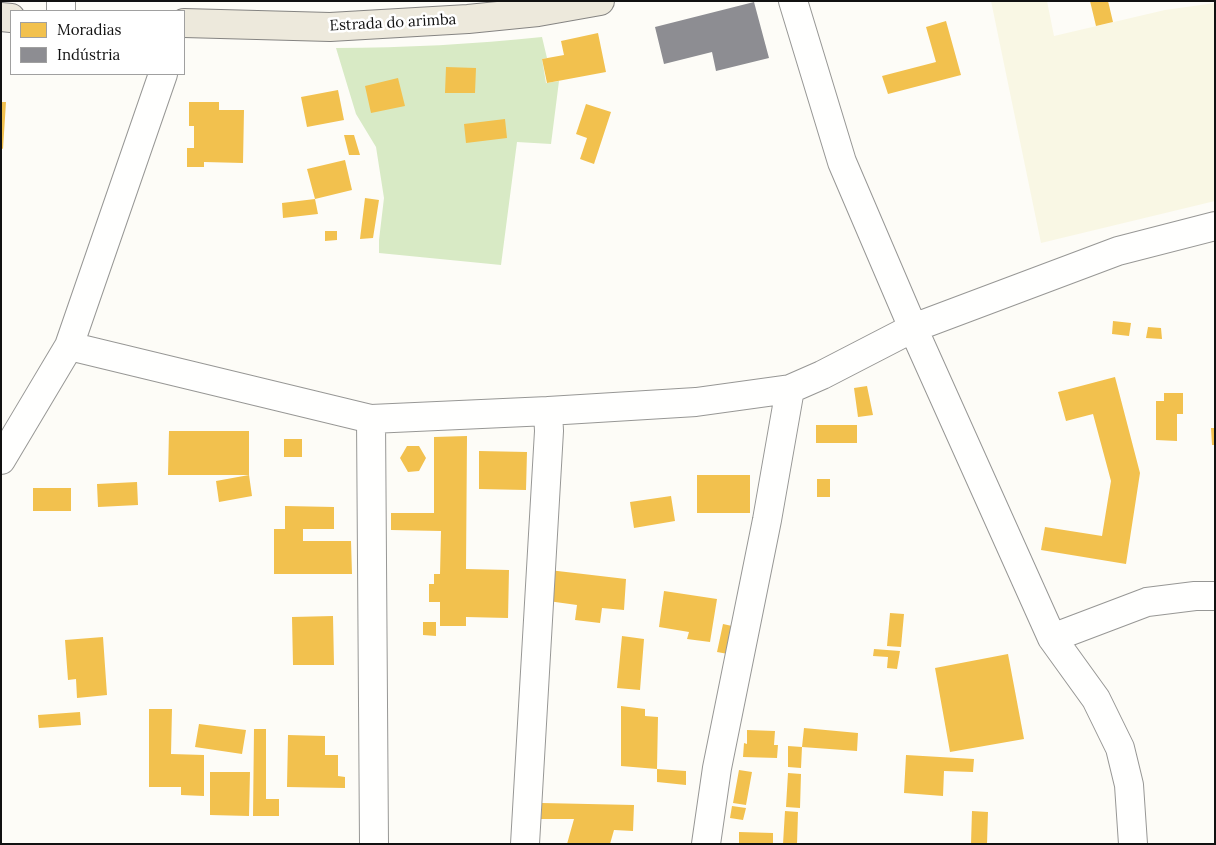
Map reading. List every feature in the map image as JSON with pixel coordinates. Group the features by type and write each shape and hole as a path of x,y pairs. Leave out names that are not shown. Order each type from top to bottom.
{"main road":[{"name":"Estrada do arimba","path":"185,23 330,26 471,10 538,12 600,1"}],"street":[{"path":"793,1 842,162 913,328 1052,638 1096,700 1120,748 1129,786 1133,844"},
{"path":"1,460 69,346 163,75"},
{"path":"69,346 370,419 696,402 790,389 822,375 913,328 1118,252 1215,226"},
{"path":"706,844 717,768 767,520 790,389"},
{"path":"525,844 549,431 548,411"},
{"path":"370,419 374,844"},
{"path":"1052,638 1147,602 1195,596 1215,596"}],"shaded area":[{"path":"991,1 1047,1 1054,36 1165,10 1215,3 1215,201 1041,243"}],"green space":[{"path":"542,37 547,58 542,59 546,83 559,81 551,144 517,142 501,265 379,253 384,198 376,147 356,114 336,48 439,45"}],"building: Moradias":[{"path":"1090,1 1108,1 1113,22 1096,26"},
{"path":"946,21 961,75 888,94 882,76 936,62 926,27"},
{"path":"598,33 606,72 547,83 542,59 564,55 561,41"},
{"path":"446,67 476,68 475,93 445,93"},
{"path":"398,78 405,106 371,113 365,86"},
{"path":"338,90 344,120 307,127 301,97"},
{"path":"1,102 6,102 3,149 1,148"},
{"path":"189,102 219,102 219,110 244,110 243,163 204,162 204,167 187,167 187,148 194,148 194,126 189,126"},
{"path":"586,104 611,112 594,164 580,159 587,138 576,134"},
{"path":"505,119 507,138 466,143 464,124"},
{"path":"344,135 354,135 360,155 349,155"},
{"path":"345,160 352,190 315,199 307,169"},
{"path":"365,198 379,200 373,238 360,239"},
{"path":"315,199 318,214 283,218 282,203"},
{"path":"325,231 337,231 337,240 325,241"},
{"path":"1113,321 1131,323 1129,336 1112,334"},
{"path":"1148,327 1161,328 1162,339 1146,338"},
{"path":"1115,377 1140,473 1126,564 1041,550 1045,527 1102,536 1111,481 1093,414 1066,421 1058,392"},
{"path":"867,386 873,415 858,417 854,388"},
{"path":"1164,393 1183,393 1183,414 1177,414 1177,441 1156,440 1156,401 1164,401"},
{"path":"816,425 857,425 857,443 816,443"},
{"path":"1211,428 1215,428 1215,445 1212,445"},
{"path":"169,431 249,431 249,475 168,475"},
{"path":"467,436 466,569 509,570 508,618 466,617 466,626 440,626 440,602 429,602 429,584 434,584 434,574 440,574 441,531 391,530 391,513 434,513 434,437"},
{"path":"284,439 302,439 302,457 284,457"},
{"path":"407,446 419,446 426,458 419,471 408,472 400,458"},
{"path":"479,451 527,452 526,490 479,489"},
{"path":"249,475 252,496 219,502 216,481"},
{"path":"697,475 750,475 750,513 697,513"},
{"path":"817,479 830,479 830,497 817,497"},
{"path":"137,482 138,505 98,507 97,484"},
{"path":"33,488 71,488 71,511 33,511"},
{"path":"671,496 675,521 634,528 630,502"},
{"path":"285,506 334,507 334,529 303,529 303,541 351,541 352,574 274,574 274,529 285,529"},
{"path":"549,570 626,579 624,610 602,608 600,623 575,620 577,605 548,601"},
{"path":"664,591 717,599 710,642 687,639 689,632 659,627"},
{"path":"890,613 904,614 901,647 887,646"},
{"path":"333,616 334,665 293,665 292,617"},
{"path":"423,622 436,622 436,636 423,635"},
{"path":"723,624 732,626 728,654 717,652"},
{"path":"622,636 644,639 640,690 617,688"},
{"path":"103,637 107,695 77,698 76,679 68,680 65,640"},
{"path":"874,649 900,651 897,669 887,668 888,657 873,656"},
{"path":"1008,654 1024,739 950,752 935,668"},
{"path":"621,706 645,709 645,716 658,717 657,769 621,766"},
{"path":"149,709 172,709 171,754 204,755 204,796 181,795 181,787 149,787"},
{"path":"80,712 81,725 39,728 38,715"},
{"path":"199,724 246,730 242,754 195,747"},
{"path":"804,728 858,733 857,751 802,747"},
{"path":"254,729 266,729 266,799 279,799 279,816 253,816"},
{"path":"747,730 775,731 774,745 778,745 777,758 743,757 744,743 747,744"},
{"path":"288,735 325,736 325,755 338,755 338,776 345,777 345,788 287,787"},
{"path":"788,746 802,747 801,768 788,767"},
{"path":"906,755 974,759 973,772 944,771 943,796 904,793"},
{"path":"657,769 686,771 686,785 657,782"},
{"path":"739,770 752,772 746,805 733,803"},
{"path":"210,772 250,772 249,816 210,815"},
{"path":"788,773 801,774 800,808 786,807"},
{"path":"542,803 634,805 633,831 614,830 610,844 567,844 574,819 541,819"},
{"path":"732,806 746,808 743,820 730,818"},
{"path":"785,811 798,812 797,844 783,844"},
{"path":"972,811 988,812 987,844 971,844"},
{"path":"739,832 773,833 773,844 739,844"}],"building: Indústria":[{"path":"754,2 769,58 716,71 712,52 664,64 655,27"}]}
